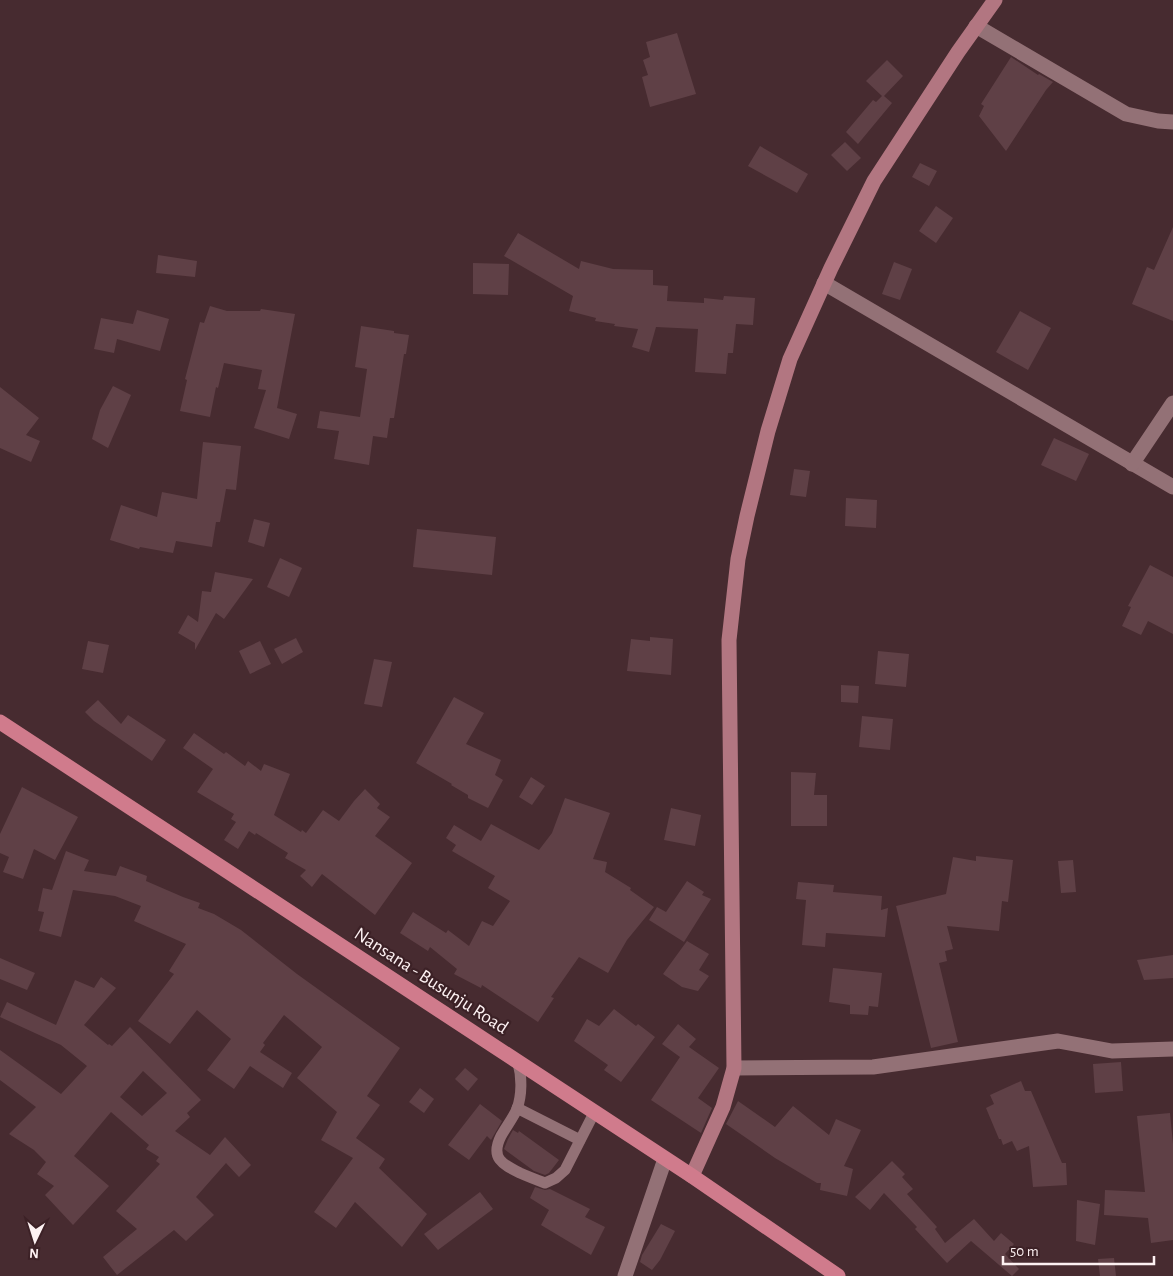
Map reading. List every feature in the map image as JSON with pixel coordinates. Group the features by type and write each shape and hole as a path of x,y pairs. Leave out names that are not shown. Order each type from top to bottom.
{"main road":[{"name":"Nansana - Busunju Road","path":"0,722 692,1176 838,1276"}],"street":[{"path":"692,1176 723,1107 734,1068 729,640 738,559 768,431 790,359 824,283 874,181 995,0"},
{"path":"976,26 1126,114 1158,121 1173,122"},
{"path":"824,283 1173,487"},
{"path":"1132,464 1173,403"},
{"path":"734,1068 873,1067 1058,1041 1112,1051 1173,1049"},
{"path":"625,1276 664,1159"}],"lane":[{"path":"518,1063 521,1073 521,1084 517,1108 496,1149 497,1156 503,1164 545,1183 556,1178 566,1170 594,1113"},
{"path":"517,1108 580,1140"}],"building":[{"path":"677,33 696,94 650,107 642,77 648,75 643,60 650,57 646,42"},
{"path":"1011,57 1038,75 1053,82 1006,151 979,116 984,106 981,104"},
{"path":"887,60 903,76 884,96 892,103 858,144 846,132 873,100 876,102 882,96 866,81"},
{"path":"845,142 861,158 847,171 831,155"},
{"path":"760,146 808,174 797,193 748,166"},
{"path":"920,163 937,171 929,186 912,177"},
{"path":"936,206 953,218 936,243 919,231"},
{"path":"1173,227 1173,321 1132,304 1147,267 1154,270"},
{"path":"518,233 579,269 581,261 613,269 653,270 653,285 668,286 667,301 704,303 704,298 723,300 724,296 755,298 753,325 736,324 733,353 728,353 726,374 695,372 698,329 656,327 649,352 632,347 638,329 614,326 615,324 595,321 596,318 569,311 573,296 504,256"},
{"path":"158,255 197,261 195,277 156,273"},
{"path":"894,262 912,269 900,300 882,294"},
{"path":"473,263 509,264 508,295 473,294"},
{"path":"210,306 227,311 260,311 261,309 295,314 277,408 297,414 289,439 254,428 266,390 258,389 262,370 224,363 218,388 216,387 210,417 180,411 187,380 185,379 200,322 204,323"},
{"path":"137,310 169,319 160,351 117,339 114,353 94,349 101,318 133,324"},
{"path":"1020,311 1051,328 1028,370 996,352"},
{"path":"361,326 409,335 406,354 404,354 394,418 390,418 387,438 373,436 369,465 334,459 339,431 317,428 320,411 360,417 367,369 355,367"},
{"path":"113,386 131,395 108,448 92,439 100,410"},
{"path":"0,387 39,418 26,435 40,441 31,462 0,448"},
{"path":"1054,438 1089,454 1076,481 1041,465"},
{"path":"203,442 241,446 236,490 226,489 220,522 216,522 212,547 176,541 173,553 140,547 139,549 110,540 121,505 157,517 162,492 197,499"},
{"path":"794,469 810,471 806,497 790,495"},
{"path":"846,498 877,500 876,528 845,526"},
{"path":"254,519 270,523 264,547 248,542"},
{"path":"417,529 496,537 492,575 413,567"},
{"path":"280,558 302,568 289,597 267,587"},
{"path":"1150,565 1173,577 1173,634 1148,621 1141,635 1122,626 1131,607 1128,606"},
{"path":"215,572 253,579 224,619 216,613 195,650 195,643 178,633 188,615 198,622 202,591 211,592"},
{"path":"650,637 673,639 671,675 627,671 631,639 650,641"},
{"path":"296,638 303,652 282,664 274,649"},
{"path":"88,641 109,645 103,673 82,669"},
{"path":"260,641 271,664 250,674 239,651"},
{"path":"878,651 909,654 906,687 875,684"},
{"path":"374,659 392,662 382,707 364,704"},
{"path":"841,685 859,686 858,703 841,702"},
{"path":"454,697 484,713 466,744 501,760 495,775 503,780 488,808 468,798 468,795 452,784 416,763"},
{"path":"98,700 121,724 128,715 166,740 152,761 94,721 85,712"},
{"path":"862,716 893,719 890,750 859,747"},
{"path":"194,733 245,766 248,761 261,771 264,764 290,774 274,815 301,832 302,830 306,833 323,810 339,821 365,789 380,804 377,808 390,817 375,836 412,863 375,915 322,874 312,887 300,876 306,870 285,858 288,853 256,833 255,835 249,831 238,849 224,840 236,822 231,819 234,814 197,792 213,769 183,748"},
{"path":"791,772 816,773 814,795 827,795 827,826 791,826"},
{"path":"531,777 545,786 532,805 519,797"},
{"path":"22,787 78,817 55,860 34,849 23,879 3,872 9,857 0,853 0,834"},
{"path":"565,798 610,813 593,859 607,862 605,872 631,888 630,890 654,907 627,940 608,973 579,957 551,997 554,998 538,1022 482,985 481,988 454,974 457,969 430,947 428,951 400,933 413,912 446,933 448,930 469,946 482,921 493,926 510,901 488,888 495,876 452,851 456,845 446,838 454,825 481,841 491,824 539,850 552,833"},
{"path":"671,808 701,815 695,846 664,840"},
{"path":"66,851 89,860 84,871 116,876 120,866 147,876 146,881 200,903 198,908 214,914 241,930 297,974 400,1048 367,1096 380,1105 356,1138 385,1159 379,1168 427,1214 402,1247 355,1202 336,1228 314,1212 353,1158 321,1140 337,1112 297,1078 322,1047 284,1015 263,1043 265,1045 260,1052 292,1073 283,1088 250,1066 234,1089 207,1070 231,1039 197,1010 170,1044 138,1021 174,974 169,971 186,944 134,921 141,906 115,896 73,890 61,937 39,931 44,912 38,911 43,888 52,890"},
{"path":"976,856 1013,860 1008,902 1002,901 999,931 947,926 953,949 945,951 947,961 939,963 958,1042 931,1048 896,906 946,894 953,857 976,861"},
{"path":"1073,860 1076,892 1061,893 1058,861"},
{"path":"687,881 704,892 702,895 711,899 684,942 649,920 657,907 666,912"},
{"path":"798,882 834,885 833,892 882,896 881,910 888,908 885,937 826,933 825,947 802,945 806,900 796,899"},
{"path":"687,941 709,954 699,970 709,976 698,991 682,987 663,974"},
{"path":"1173,955 1173,978 1144,980 1137,960"},
{"path":"0,958 35,973 27,990 0,979"},
{"path":"833,968 882,973 878,1007 869,1006 868,1015 850,1014 850,1005 829,1002"},
{"path":"101,977 116,988 84,1025 108,1045 112,1046 130,1027 201,1100 187,1113 190,1117 175,1131 210,1155 225,1137 251,1165 239,1177 226,1163 196,1197 214,1215 186,1241 174,1230 117,1275 103,1257 137,1229 116,1211 160,1164 156,1161 159,1157 146,1149 149,1145 111,1112 74,1156 109,1186 73,1225 45,1195 54,1186 37,1174 46,1162 34,1150 9,1134 36,1107 0,1080 0,1050 61,1094 87,1066 61,1045 0,1017 7,1002 56,1025 75,980 94,988","holes":["143,1071 167,1093 142,1116 120,1097"]},
{"path":"614,1009 636,1026 638,1024 655,1037 621,1082 604,1070 608,1065 574,1041 587,1019 599,1026"},
{"path":"678,1024 696,1039 689,1047 719,1068 698,1098 712,1108 701,1133 651,1100 680,1057 662,1044"},
{"path":"1121,1062 1123,1091 1095,1093 1093,1064"},
{"path":"465,1068 478,1079 468,1091 455,1079"},
{"path":"1021,1081 1025,1091 1031,1091 1062,1163 1066,1163 1067,1185 1033,1187 1029,1146 1017,1151 1012,1141 1003,1145 1001,1139 999,1139 986,1108 994,1104 990,1095"},
{"path":"420,1088 434,1099 424,1113 409,1102"},
{"path":"738,1101 775,1127 793,1106 829,1135 836,1119 861,1130 844,1166 853,1169 847,1196 820,1190 821,1183 817,1183 775,1158 726,1124"},
{"path":"480,1104 502,1121 491,1140 487,1136 469,1160 448,1145"},
{"path":"1170,1113 1173,1144 1173,1240 1151,1243 1148,1218 1104,1215 1105,1190 1145,1192 1137,1116"},
{"path":"513,1130 518,1133 519,1131 559,1160 549,1173 545,1175 534,1171 504,1149"},
{"path":"892,1161 905,1174 902,1177 913,1189 907,1194 937,1227 935,1229 945,1243 974,1219 994,1241 1001,1233 1014,1244 1005,1254 1019,1269 1012,1276 971,1241 947,1263 915,1229 917,1227 884,1193 870,1210 855,1197"},
{"path":"535,1187 545,1190 550,1189 590,1209 585,1217 605,1227 591,1255 541,1225 549,1210 530,1198"},
{"path":"480,1192 493,1209 438,1250 424,1234"},
{"path":"1077,1200 1100,1204 1095,1245 1076,1241"},
{"path":"661,1224 675,1231 660,1260 652,1270 640,1262 642,1255"},
{"path":"1114,1258 1116,1276 1100,1276 1098,1259"}]}
